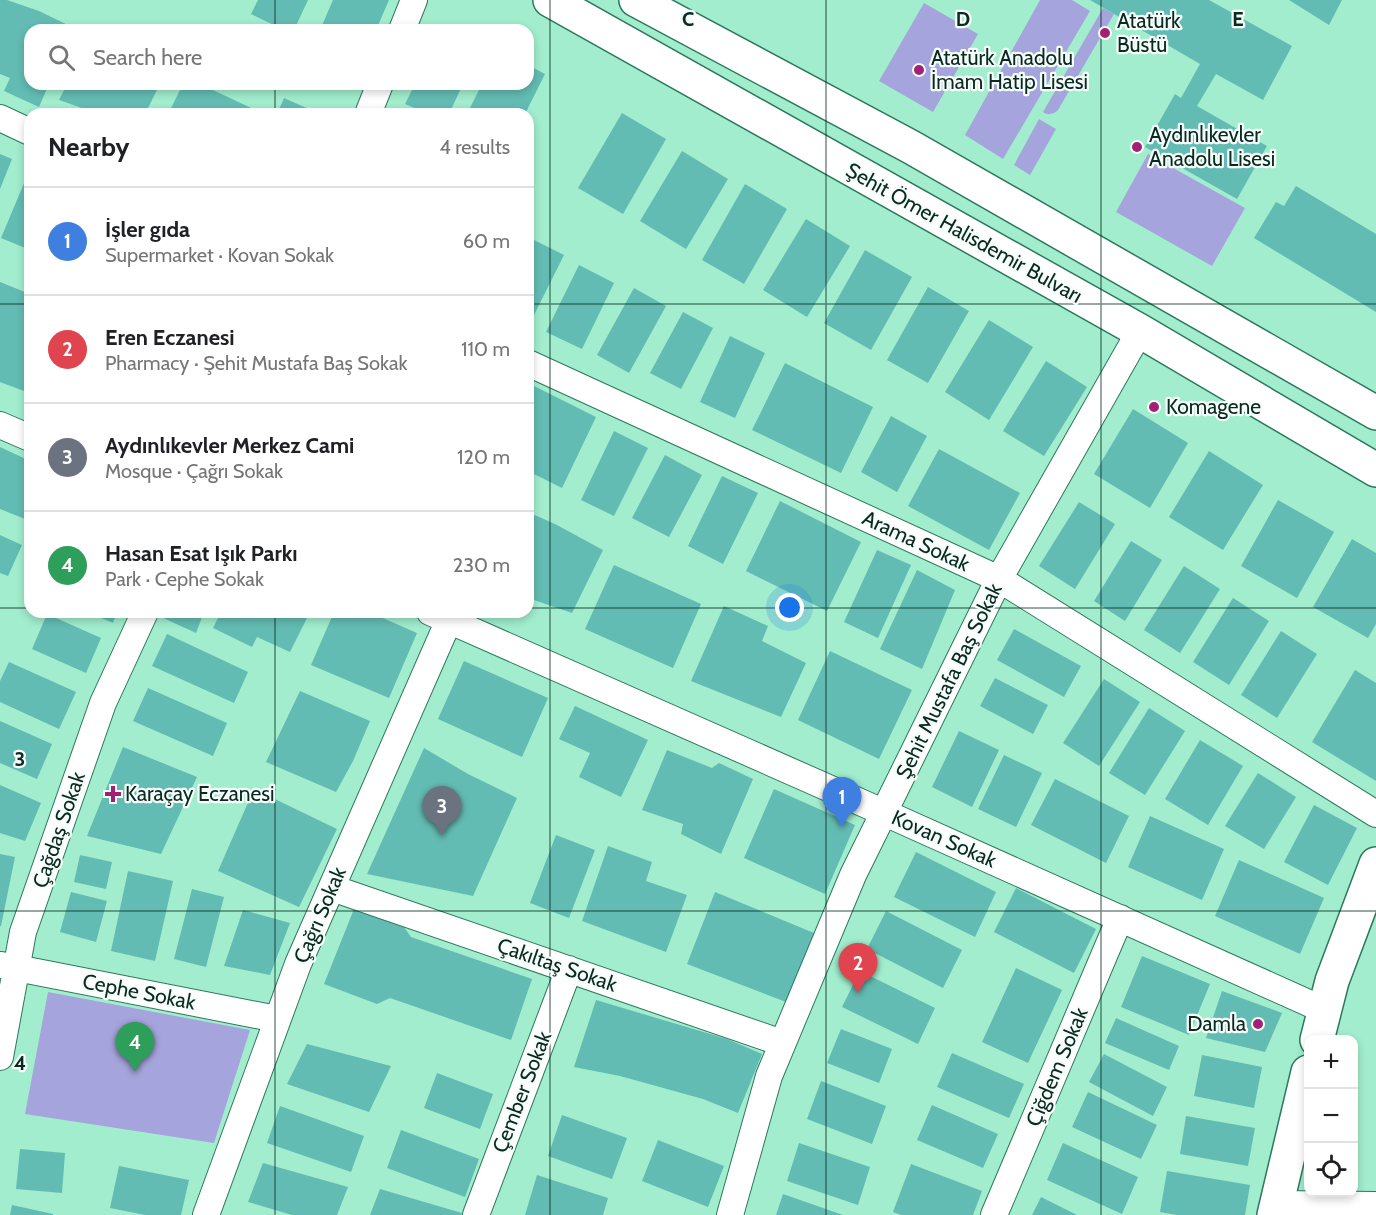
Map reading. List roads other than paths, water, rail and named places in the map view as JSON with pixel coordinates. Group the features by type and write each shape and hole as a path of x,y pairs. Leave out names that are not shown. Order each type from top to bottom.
{"main road":[{"name":"Şehit Ömer Halisdemir Bulvarı","path":"550,0 1140,331 1376,470"},
{"path":"636,0 911,147 1376,413"},
{"path":"1321,1025 1332,981 1376,864"},
{"path":"1274,1209 1304,1088"}],"street":[{"path":"404,24 414,0"},
{"path":"370,108 378,90"},
{"path":"0,117 24,129"},
{"name":"Şehit Mustafa Baş Sokak","path":"730,1215 769,1076 853,875 999,579 1140,331"},
{"name":"Arama Sokak","path":"534,366 999,579 1376,813"},
{"path":"0,425 24,435"},
{"name":"Çağdaş Sokak","path":"0,1057 8,967 23,932 103,703 142,618"},
{"name":"Çağrı Sokak","path":"206,1215 298,964 332,888 439,618"},
{"name":"Kovan Sokak","path":"445,618 1120,918 1321,1025"},
{"name":"Çakıltaş Sokak","path":"332,888 782,1043"},
{"name":"Çiğdem Sokak","path":"994,1215 1120,918"},
{"name":"Cephe Sokak","path":"8,967 278,1019"},
{"name":"Çember Sokak","path":"476,1215 569,969"},
{"path":"1274,1209 1376,1205"}],"place":[{"name":"Atatürk Büstü","path":"1105,33"},
{"name":"Atatürk Anadolu İmam Hatip Lisesi","path":"919,70"},
{"name":"Aydınlıkevler Anadolu Lisesi","path":"1137,147"},
{"name":"Komagene","path":"1154,407"},
{"name":"Karaçay Eczanesi","path":"113,794"},
{"name":"İşler gıda","path":"842,827"},
{"name":"Aydınlıkevler Merkez Cami","path":"442,836"},
{"name":"Eren Eczanesi","path":"858,993"},
{"name":"Damla","path":"1258,1024"},
{"name":"Hasan Esat Işık Parkı","path":"135,1072"}]}
